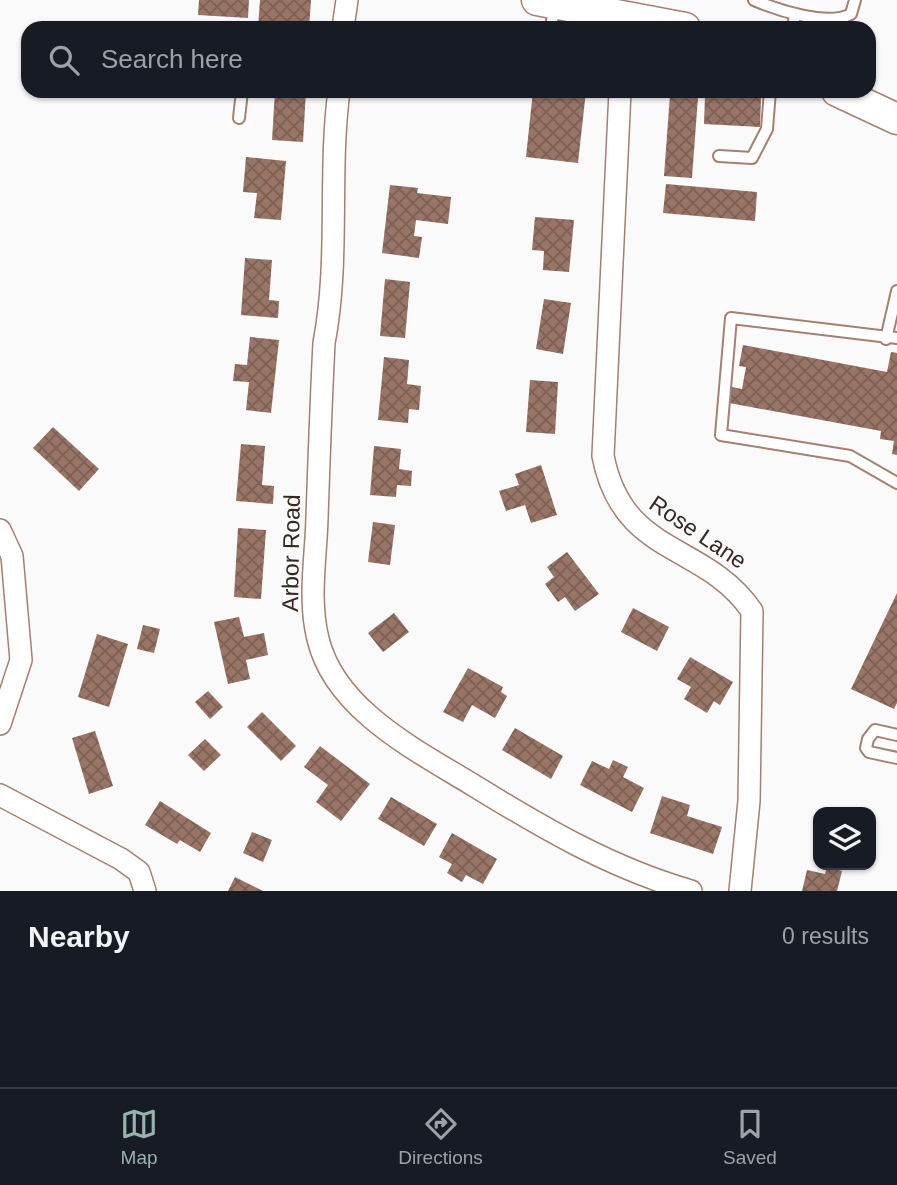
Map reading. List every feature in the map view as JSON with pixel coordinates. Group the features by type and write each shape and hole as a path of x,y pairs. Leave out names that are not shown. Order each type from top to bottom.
{"main road":[{"path":"548,10 614,21"},
{"path":"852,98 897,119"}],"street":[{"path":"345,21 347,0"},
{"name":"Arbor Road","path":"338,98 332,188 330,311 324,343 312,573 318,639 325,659 349,695 383,726 422,753 581,849 691,891"},
{"name":"Rose Lane","path":"620,98 616,209 606,340 603,456 607,479 629,518 663,546 723,578 740,592 752,611 749,801 740,891"},
{"path":"0,530 12,556 20,660 0,724"},
{"path":"0,795 121,859 139,872 145,891"}],"lane":[{"path":"754,0 795,14 843,19 851,14 855,0"},
{"path":"794,21 795,14"},
{"path":"239,118 241,98"},
{"path":"719,156 752,158 767,129 769,98"},
{"path":"897,291 892,338 731,318 721,435 850,456 897,483"},
{"path":"897,735 875,730 868,738 866,748 869,752 897,758"}],"building":[{"path":"199,0 249,0 248,18 198,15"},
{"path":"260,0 311,0 310,21 258,21"},
{"path":"275,98 306,98 303,142 272,140"},
{"path":"532,98 585,98 578,163 526,157"},
{"path":"670,98 698,98 692,178 664,176"},
{"path":"705,98 761,98 760,127 704,124"},
{"path":"246,157 286,161 281,220 254,218 257,193 243,192"},
{"path":"666,184 757,192 755,221 663,213"},
{"path":"390,185 418,188 417,193 451,197 448,224 416,220 414,236 422,237 419,258 382,253"},
{"path":"535,217 574,220 569,272 543,270 544,251 532,250"},
{"path":"245,258 272,260 269,300 279,301 278,318 241,315"},
{"path":"385,279 410,282 405,338 380,336"},
{"path":"544,299 571,303 563,354 536,349"},
{"path":"250,337 279,340 271,413 246,410 249,382 233,381 235,364 247,365"},
{"path":"743,345 887,372 891,352 897,353 897,455 892,454 894,441 880,439 881,431 724,402 727,386 742,389 746,367 739,366"},
{"path":"384,357 409,360 407,384 421,386 419,410 409,409 408,423 378,420"},
{"path":"530,380 558,382 555,434 526,432"},
{"path":"53,427 99,469 79,491 33,448"},
{"path":"241,444 265,446 262,485 274,486 273,504 236,501"},
{"path":"374,446 401,449 399,469 412,471 411,486 397,485 396,497 370,495"},
{"path":"541,465 557,515 531,523 525,505 506,511 499,491 519,485 515,474"},
{"path":"373,522 395,525 390,565 368,562"},
{"path":"238,528 266,530 261,599 234,597"},
{"path":"567,552 599,594 575,611 565,597 558,602 545,584 554,577 547,567"},
{"path":"897,593 897,703 894,709 851,689"},
{"path":"633,608 669,627 657,651 621,632"},
{"path":"394,613 409,632 383,652 368,633"},
{"path":"239,617 244,637 264,633 268,655 246,660 250,679 228,684 214,622"},
{"path":"143,625 160,629 154,653 137,649"},
{"path":"97,634 128,644 109,707 78,697"},
{"path":"690,657 733,682 720,705 714,701 707,713 684,699 691,687 677,679"},
{"path":"468,668 503,687 501,692 507,696 495,718 472,705 463,722 443,712"},
{"path":"208,691 223,707 210,719 195,702"},
{"path":"262,712 296,746 281,761 247,727"},
{"path":"515,728 563,756 551,779 502,750"},
{"path":"95,731 113,786 89,794 72,738"},
{"path":"205,739 221,755 204,771 188,755"},
{"path":"320,746 370,784 341,821 316,802 328,785 304,767"},
{"path":"613,760 628,767 623,777 644,788 632,812 580,785 592,761 609,769"},
{"path":"662,796 690,805 687,816 722,827 713,854 650,833"},
{"path":"391,797 437,824 424,846 378,819"},
{"path":"160,801 211,833 200,852 180,840 177,844 145,825"},
{"path":"252,832 272,840 263,862 243,853"},
{"path":"452,833 497,859 483,884 466,875 462,882 447,873 452,864 439,857"},
{"path":"807,870 825,874 826,870 842,871 837,891 802,891"},
{"path":"235,877 263,891 228,891"}]}
